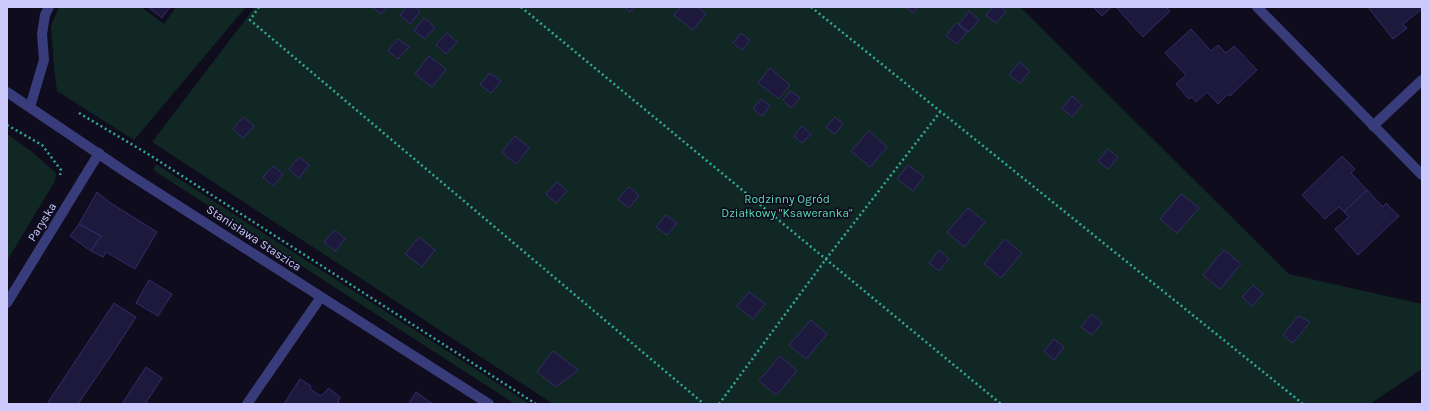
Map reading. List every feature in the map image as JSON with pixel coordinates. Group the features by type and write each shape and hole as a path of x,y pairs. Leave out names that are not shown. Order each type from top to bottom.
{"street":[{"path":"30,108 44,60 42,34 45,15 49,7"},
{"path":"1257,7 1422,175"},
{"path":"1373,126 1422,80"},
{"name":"Stanisława Staszica","path":"7,92 127,173 489,404"},
{"name":"Paryska","path":"7,304 99,153"},
{"path":"247,404 321,297"}],"path":[{"path":"259,7 250,20 704,404"},
{"path":"521,7 1001,404"},
{"path":"810,7 1303,404"},
{"path":"719,404 826,259 940,112"},
{"path":"7,125 42,145 61,170 59,178"},
{"path":"148,154 536,404"}],"green space":[{"path":"59,7 141,7 164,24 176,7 246,7 134,140 57,91 51,26"},
{"name":"Rodzinny Ogród Działkowy \"Ksaweranka\"","path":"255,7 1020,7 1289,274 1422,304 1422,369 1370,404 553,404 152,142"},
{"path":"7,134 31,151 56,173 55,181 7,261"},
{"path":"156,164 530,404 515,404 153,170"}],"building":[{"path":"148,7 170,7 162,18"},
{"path":"372,7 387,7 381,14"},
{"path":"407,7 415,7 420,12 410,24 400,15"},
{"path":"624,7 634,7 630,12"},
{"path":"681,7 697,7 706,14 693,30 674,15"},
{"path":"906,7 918,7 913,13"},
{"path":"993,7 1001,7 1006,11 996,23 986,15"},
{"path":"1093,7 1112,7 1102,16"},
{"path":"1116,7 1166,7 1170,11 1143,37"},
{"path":"1368,7 1420,7 1422,9 1403,24 1407,28 1393,39"},
{"path":"969,11 979,20 969,32 959,24"},
{"path":"424,18 435,27 425,39 414,31"},
{"path":"956,23 967,32 957,44 946,36"},
{"path":"1191,29 1211,51 1218,45 1226,53 1234,46 1257,70 1230,96 1228,94 1218,104 1207,92 1196,102 1192,97 1189,99 1176,84 1186,75 1165,53"},
{"path":"447,33 457,42 446,54 436,45"},
{"path":"741,33 750,40 742,50 733,43"},
{"path":"398,39 409,47 398,59 388,51"},
{"path":"429,56 446,69 432,87 415,74"},
{"path":"1019,62 1030,71 1020,83 1009,75"},
{"path":"770,68 790,85 779,99 758,83"},
{"path":"490,73 501,81 491,93 480,85"},
{"path":"791,91 800,98 791,108 783,100"},
{"path":"1072,96 1082,105 1072,117 1062,108"},
{"path":"761,99 770,106 762,116 753,109"},
{"path":"243,117 254,126 243,138 233,129"},
{"path":"835,117 843,124 835,134 826,127"},
{"path":"802,126 811,134 802,143 794,136"},
{"path":"869,131 887,147 870,167 851,151"},
{"path":"515,136 529,148 516,164 502,152"},
{"path":"1108,149 1118,157 1108,169 1098,161"},
{"path":"1342,156 1355,169 1351,173 1367,190 1344,212 1339,207 1325,219 1302,195"},
{"path":"299,157 309,165 299,178 289,169"},
{"path":"908,165 924,177 913,191 897,179"},
{"path":"273,166 283,174 273,186 263,177"},
{"path":"557,182 567,191 556,203 546,194"},
{"path":"629,187 639,195 629,208 618,199"},
{"path":"1367,190 1383,207 1386,203 1399,216 1358,255 1335,229 1349,217 1344,212"},
{"path":"97,192 109,202 157,232 135,269 106,252 103,257 91,251 101,236 79,224"},
{"path":"1181,194 1199,208 1177,233 1160,219"},
{"path":"968,208 985,222 964,247 947,232"},
{"path":"666,215 677,223 667,235 656,227"},
{"path":"79,224 101,236 91,251 70,236"},
{"path":"335,230 345,239 335,251 324,242"},
{"path":"419,237 435,250 422,267 405,254"},
{"path":"1005,239 1022,253 1001,278 984,264"},
{"path":"939,250 949,259 939,271 929,263"},
{"path":"1224,250 1241,264 1220,289 1203,275"},
{"path":"149,280 172,294 158,316 136,303"},
{"path":"1253,285 1263,294 1252,306 1242,297"},
{"path":"749,292 765,304 753,319 737,306"},
{"path":"114,303 136,317 114,351 78,404 47,404"},
{"path":"1092,314 1102,323 1092,335 1081,327"},
{"path":"1298,316 1310,322 1293,343 1283,335"},
{"path":"811,320 827,334 806,359 789,345"},
{"path":"1054,339 1064,347 1054,360 1044,351"},
{"path":"553,351 578,370 556,387 537,372"},
{"path":"780,356 797,371 776,395 759,381"},
{"path":"146,367 162,378 145,404 122,404"},
{"path":"300,379 311,386 310,389 321,396 329,388 340,397 338,403 340,404 284,404"},
{"path":"416,392 433,404 408,404"}]}
